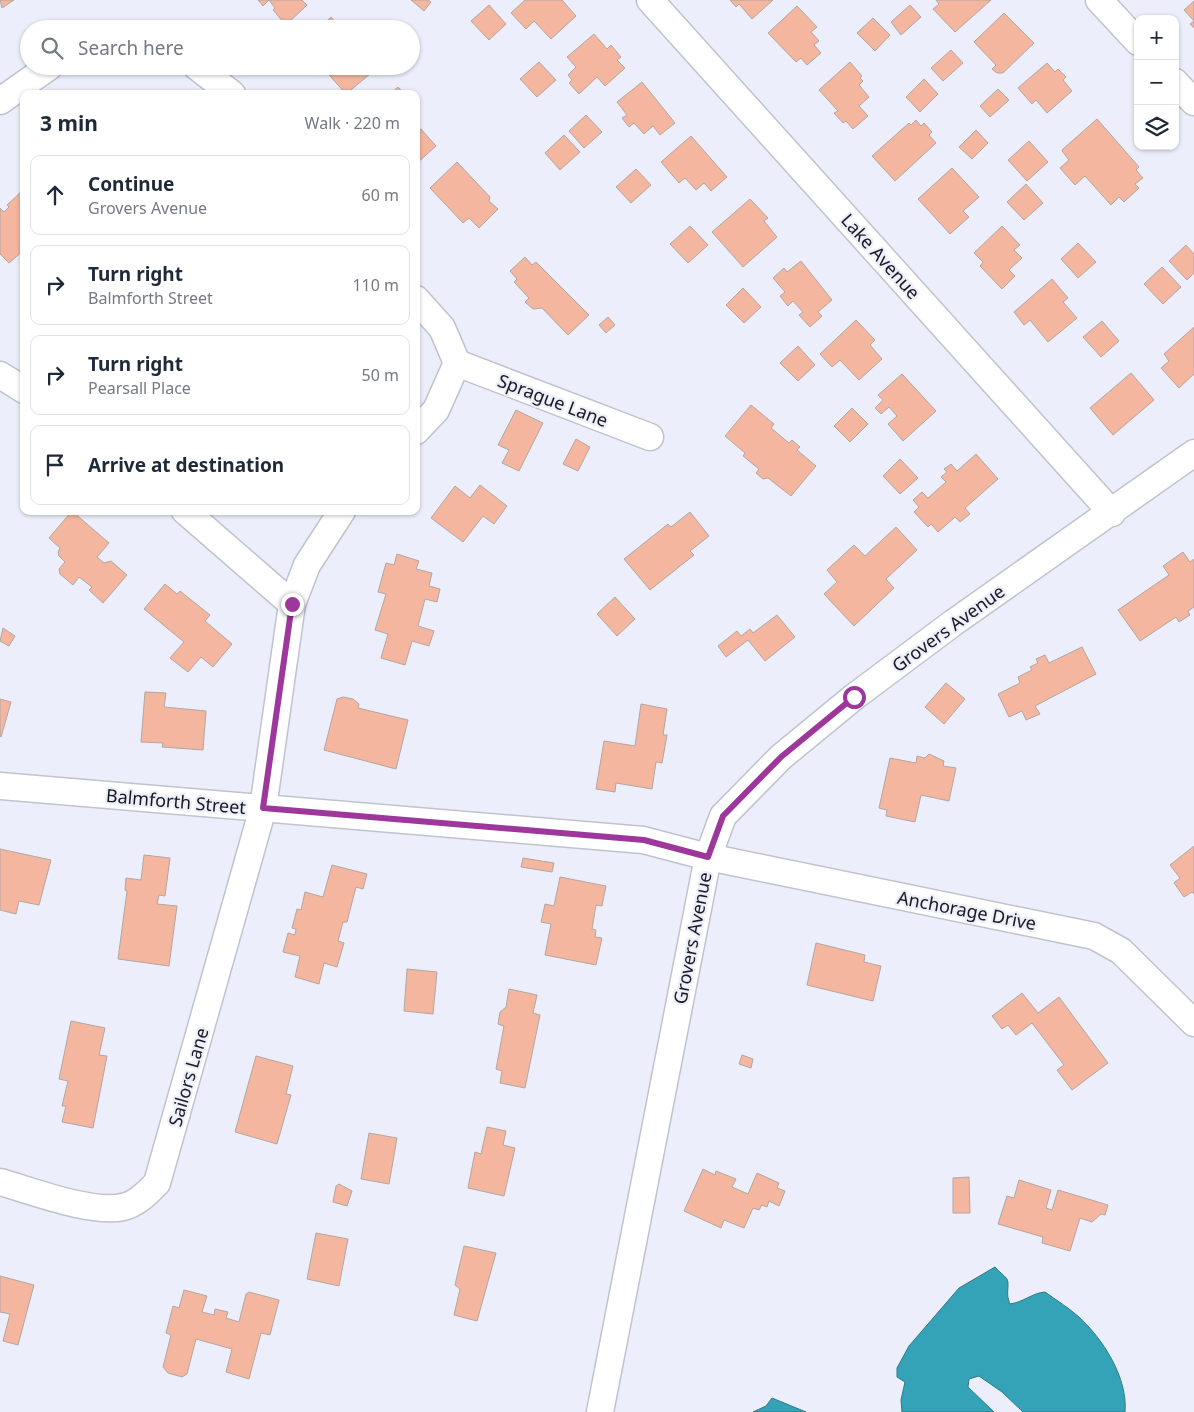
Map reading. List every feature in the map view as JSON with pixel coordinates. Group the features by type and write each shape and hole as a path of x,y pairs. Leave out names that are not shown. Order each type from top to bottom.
{"street":[{"name":"Lake Avenue","path":"650,0 1112,513"},
{"path":"1099,0 1134,38"},
{"path":"0,101 37,75"},
{"path":"208,75 227,90"},
{"path":"1179,86 1194,102"},
{"path":"420,303 442,328 457,363 436,410 420,427"},
{"name":"Sprague Lane","path":"457,363 650,437"},
{"path":"0,375 20,388"},
{"name":"Grovers Avenue","path":"600,1412 708,857 723,816 781,757 854,697 953,623 1112,513 1194,453"},
{"path":"190,515 292,604"},
{"name":"Sailors Lane","path":"0,1182 92,1207 111,1208 125,1206 138,1200 157,1183 263,808 292,604 307,565 339,515"},
{"name":"Balmforth Street","path":"0,786 644,840 708,857"},
{"name":"Anchorage Drive","path":"708,857 1094,936 1121,951 1194,1023"}],"water":[{"path":"995,1267 1007,1279 1010,1304 1045,1292 1071,1310 1097,1336 1118,1373 1125,1399 1125,1412 1023,1412 1002,1392 979,1376 969,1379 968,1387 994,1412 902,1412 901,1400 905,1382 897,1377 897,1368 909,1346 959,1288"},
{"path":"772,1398 806,1412 753,1412 766,1406"}],"building":[{"path":"0,0 14,0 2,8"},
{"path":"258,0 269,0 263,6"},
{"path":"269,0 302,0 307,5 291,20 282,20 273,10 275,8"},
{"path":"411,0 428,0 431,2 424,11"},
{"path":"525,0 562,0 576,16 551,39 534,21 526,29 511,13"},
{"path":"730,0 773,0 752,19 739,4 736,7"},
{"path":"936,0 991,0 955,32 933,9 939,4"},
{"path":"1194,1 1194,21 1184,10"},
{"path":"489,5 506,24 489,40 471,21"},
{"path":"910,5 921,17 901,35 891,22"},
{"path":"797,6 817,27 811,32 819,41 814,45 821,53 807,65 801,58 796,62 768,33"},
{"path":"1004,13 1034,43 1003,73 997,73 992,69 996,65 974,42"},
{"path":"873,18 890,35 875,51 857,33"},
{"path":"594,34 607,49 611,45 621,57 617,60 625,68 605,86 597,77 579,94 569,83 572,80 568,75 576,67 567,57"},
{"path":"951,50 963,63 943,81 931,68"},
{"path":"539,62 556,80 537,97 520,79"},
{"path":"850,62 862,76 860,78 863,81 859,85 869,97 859,106 868,116 853,129 846,121 843,123 834,113 838,111 819,90"},
{"path":"1047,63 1055,72 1058,69 1066,77 1063,80 1072,91 1047,113 1036,100 1032,104 1018,88"},
{"path":"329,75 369,75 351,90 342,90"},
{"path":"924,79 938,94 920,112 906,97"},
{"path":"642,82 675,123 660,135 653,126 644,134 634,123 629,127 622,118 627,115 617,102"},
{"path":"998,89 1009,100 990,117 980,106"},
{"path":"586,115 602,132 584,148 569,131"},
{"path":"1097,119 1139,167 1136,170 1143,178 1135,184 1139,188 1124,202 1119,197 1111,205 1085,176 1075,185 1060,168 1069,160 1062,151 1063,149"},
{"path":"916,120 921,126 924,123 932,132 929,135 936,143 895,181 872,156 909,123 911,125"},
{"path":"420,130 436,146 420,160"},
{"path":"976,130 988,143 972,159 959,147"},
{"path":"564,135 580,152 560,170 545,153"},
{"path":"691,136 727,177 711,191 704,183 696,190 685,178 679,183 661,162"},
{"path":"1029,141 1048,162 1027,181 1008,160"},
{"path":"457,162 490,197 489,201 498,209 479,228 469,218 463,223 430,188"},
{"path":"952,168 979,197 963,211 969,217 950,234 918,199"},
{"path":"636,169 651,185 631,203 616,187"},
{"path":"1026,184 1043,203 1024,220 1007,202"},
{"path":"20,193 20,253 9,263 0,254 0,208 4,212 9,207 7,205"},
{"path":"750,199 768,218 764,221 777,237 743,267 712,232"},
{"path":"690,226 708,245 688,263 670,244"},
{"path":"1002,226 1020,245 1014,250 1022,258 1009,270 1015,276 1002,289 980,266 983,262 974,253"},
{"path":"1078,243 1096,262 1078,278 1061,259"},
{"path":"1186,245 1194,254 1194,273 1187,280 1169,261"},
{"path":"525,257 532,265 536,262 589,315 568,335 542,308 533,309 525,302 529,298 514,282 517,279 510,271"},
{"path":"801,261 832,300 818,312 822,316 810,327 799,315 803,312 793,301 788,306 780,296 785,292 773,278 784,268 787,272"},
{"path":"1162,267 1181,287 1163,304 1144,284"},
{"path":"1052,279 1068,298 1063,302 1077,318 1048,342 1030,320 1024,325 1014,312"},
{"path":"743,288 761,307 744,323 726,305"},
{"path":"608,317 615,325 606,333 599,325"},
{"path":"856,320 875,340 870,345 882,359 859,380 840,360 832,367 820,354"},
{"path":"1102,321 1119,341 1101,357 1083,337"},
{"path":"1194,327 1194,374 1179,388 1161,368 1169,361 1164,354"},
{"path":"798,346 815,365 798,381 780,363"},
{"path":"1131,373 1154,400 1113,435 1090,408"},
{"path":"902,374 936,411 903,441 888,424 897,416 889,407 881,414 875,408 883,400 878,395"},
{"path":"751,405 774,424 771,428 789,443 792,440 800,447 797,450 816,466 791,496 768,478 763,479 756,473 759,469 743,456 745,453 725,436"},
{"path":"852,408 868,424 850,442 834,426"},
{"path":"516,410 543,423 519,471 502,463 509,450 498,445"},
{"path":"576,439 590,447 578,471 563,464"},
{"path":"976,454 998,479 965,508 970,514 960,522 955,517 938,532 931,524 928,527 914,512 919,507 913,500 922,492 928,498 946,482 941,477 947,472 944,469 951,464 957,471"},
{"path":"900,459 918,478 900,494 883,476"},
{"path":"480,485 507,506 494,524 483,516 463,542 431,518 455,486 470,498"},
{"path":"690,512 709,536 690,551 694,555 650,590 624,559 668,524 671,527"},
{"path":"69,515 77,515 109,543 97,557 104,563 111,561 127,575 103,603 89,590 92,587 79,577 73,585 60,574 59,569 65,562 59,556 60,548 49,538"},
{"path":"896,527 917,550 886,579 894,588 854,626 824,594 837,582 827,570 854,545 865,556"},
{"path":"1183,552 1190,562 1194,559 1194,607 1188,611 1190,615 1179,622 1176,617 1140,641 1118,610 1169,575 1163,566"},
{"path":"397,554 419,561 416,569 432,573 429,586 440,589 437,602 425,599 418,626 434,631 429,646 412,641 405,665 381,658 388,634 375,630 386,594 378,592 386,563 394,565"},
{"path":"165,584 177,594 180,591 210,615 205,621 232,644 213,667 201,657 188,672 170,658 184,642 144,609"},
{"path":"615,597 635,619 617,636 597,614"},
{"path":"777,615 795,637 765,661 748,640 726,657 718,646 737,631 741,636 750,629 753,633"},
{"path":"3,628 15,636 9,646 0,641"},
{"path":"1082,647 1096,674 1035,706 1040,714 1026,720 1022,711 1009,717 998,694 1020,683 1018,677 1032,670 1030,667 1038,663 1036,659 1045,655 1049,663"},
{"path":"946,683 965,699 944,724 925,707"},
{"path":"145,692 166,693 164,707 206,711 203,750 162,747 163,743 141,742"},
{"path":"343,697 353,699 359,704 358,708 408,720 396,769 324,750 337,699"},
{"path":"0,699 11,702 1,737 0,736"},
{"path":"641,704 667,709 663,735 667,735 662,763 656,762 652,789 616,783 615,792 596,789 604,741 635,746"},
{"path":"929,754 944,761 943,766 956,768 949,801 921,795 915,822 886,816 887,810 879,808 890,758 916,763 917,756 925,758"},
{"path":"1194,846 1194,894 1192,892 1184,897 1174,883 1180,878 1170,865"},
{"path":"0,849 51,860 39,905 19,901 16,914 0,910"},
{"path":"144,855 170,858 165,896 159,895 157,904 177,906 169,966 118,959 127,891 125,890 126,878 141,880"},
{"path":"523,858 554,863 552,872 521,867"},
{"path":"332,865 367,874 363,889 356,887 347,922 343,922 338,941 344,943 337,967 324,963 319,984 295,977 300,956 283,952 288,933 295,935 296,929 292,928 297,909 301,910 305,892 323,897"},
{"path":"560,877 606,886 602,906 596,905 592,929 596,930 595,937 602,938 596,965 545,955 551,924 541,922 545,904 554,906"},
{"path":"816,943 865,955 864,962 881,966 873,1001 807,985"},
{"path":"407,969 437,972 433,1014 404,1011"},
{"path":"509,989 537,995 533,1013 540,1015 525,1088 500,1083 502,1071 496,1069 504,1026 498,1024 500,1012 506,1007"},
{"path":"1022,993 1038,1013 1059,997 1108,1063 1072,1090 1057,1070 1064,1065 1032,1023 1016,1035 1008,1025 1002,1029 992,1016"},
{"path":"71,1021 105,1028 99,1055 107,1056 93,1128 62,1122 66,1106 62,1106 68,1081 59,1079"},
{"path":"742,1055 753,1059 751,1068 739,1064"},
{"path":"256,1056 293,1066 286,1094 291,1095 277,1144 235,1132"},
{"path":"487,1127 506,1131 503,1145 515,1148 504,1196 468,1188 475,1152 481,1154"},
{"path":"369,1133 397,1138 389,1184 361,1179"},
{"path":"703,1169 715,1175 716,1171 736,1179 732,1187 748,1194 757,1173 779,1183 777,1188 785,1191 779,1206 769,1201 767,1207 762,1205 759,1210 753,1208 744,1228 724,1220 721,1228 684,1211"},
{"path":"969,1177 970,1213 953,1213 953,1178"},
{"path":"1019,1180 1051,1190 1046,1208 1052,1210 1058,1190 1108,1205 1105,1215 1101,1214 1092,1222 1080,1218 1070,1251 1042,1243 1043,1237 998,1224 1007,1196 1014,1198"},
{"path":"339,1184 352,1191 347,1206 333,1202 336,1186"},
{"path":"316,1233 348,1239 339,1286 307,1279"},
{"path":"464,1246 496,1253 477,1321 454,1315 460,1289 455,1285"},
{"path":"0,1276 34,1285 18,1345 3,1341 10,1314 0,1312"},
{"path":"184,1290 207,1296 202,1312 214,1315 215,1309 228,1312 226,1318 239,1322 246,1294 249,1292 279,1300 270,1335 261,1333 249,1379 226,1372 232,1349 196,1339 187,1374 182,1377 168,1373 163,1367 171,1335 166,1333 173,1306 179,1308"}],"route":[{"path":"292,604 263,808 365,815 644,840 708,857 723,816 747,789 781,757 854,697"}]}
